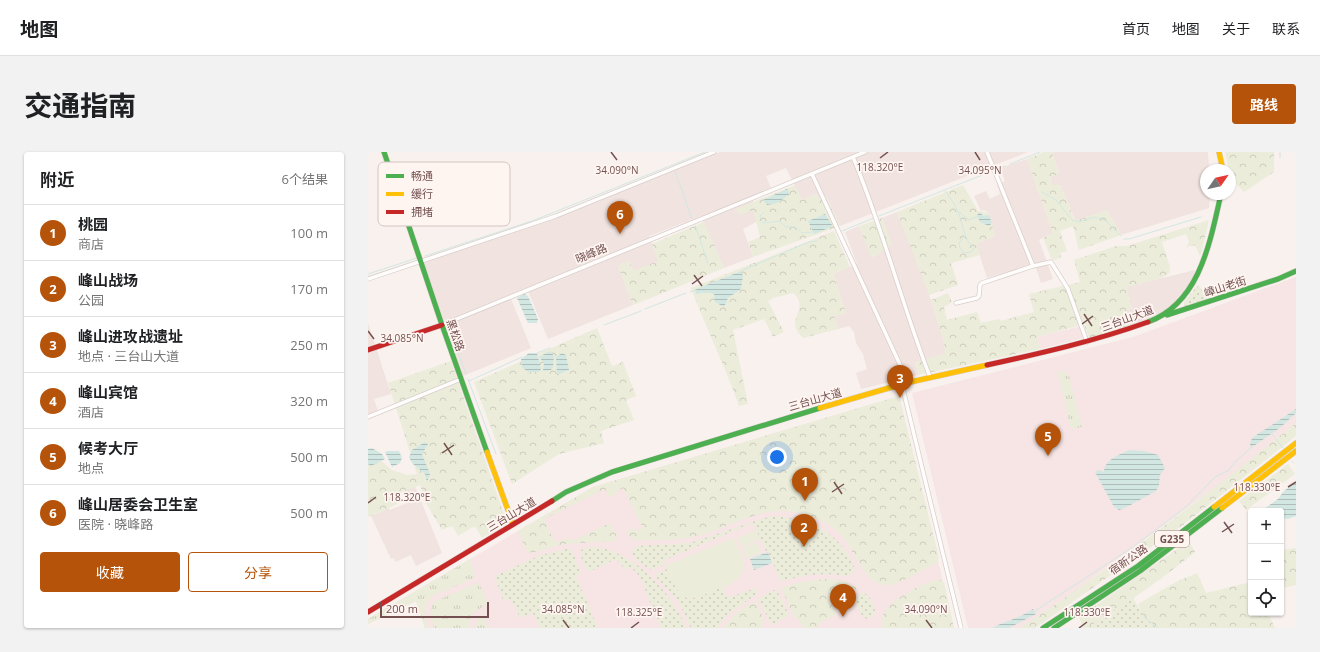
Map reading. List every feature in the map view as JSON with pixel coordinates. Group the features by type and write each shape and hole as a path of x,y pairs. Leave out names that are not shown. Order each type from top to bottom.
{"main road":[{"name":"黑松路","path":"384,152 387,162"},
{"path":"1219,152 1222,164"},
{"name":"三台山大道","path":"368,612 566,492 612,472 796,415 904,384 1087,342 1159,318 1177,305 1193,285 1204,260 1219,200"},
{"name":"黑松路","path":"409,226 442,325 513,524"},
{"name":"嶂山老街","path":"1159,318 1271,281 1296,271"},
{"name":"晓峰路","path":"368,350 442,325"},
{"name":"宿新公路","path":"1043,628 1138,566 1296,443"},
{"name":"宿新公路","path":"1054,628 1140,571 1296,451"}],"street":[{"path":"368,279 556,216 714,152"},
{"name":"晓峰路","path":"442,325 865,152"},
{"path":"987,152 1033,266"},
{"path":"853,157 869,194 913,335 930,377"},
{"path":"812,174 902,369 904,384 961,628"},
{"path":"956,303 979,296 980,284 982,283 1048,262 1052,264 1068,290 1087,342"},
{"path":"368,417 461,379"}],"shaded area":[{"path":"720,152 1028,152 840,226 826,196 819,199 816,194 802,200 786,168 766,176 771,188 751,196 760,220 743,229 753,257 724,268 701,216 649,236 670,290 645,300 629,261 618,266 633,305 548,339 528,291 511,299 531,348 463,376 424,263"},
{"path":"1208,152 1209,164 1200,164 1200,200 1210,200 1209,208 1121,235 1107,210 1076,222 1060,184 1053,187 1050,177 1059,173 1052,153"},
{"path":"1027,159 1053,233 1039,240 1053,279 1041,283 1036,268 1029,265 987,278 976,244 995,236 989,213 984,210 981,211 974,196 986,191 990,199 1000,194 997,185 1005,181 1000,168"},
{"path":"787,189 790,194 777,203 767,205 763,200"},
{"path":"897,212 926,285 943,338 946,354 915,362 918,375 861,389 856,373 867,369 863,354 856,343 854,332 849,326 838,329 834,316 846,313 833,274 857,264 845,232 859,226 872,257 880,253 891,244 882,218"},
{"path":"980,212 983,216 989,215 992,223 989,226 980,222 977,215"},
{"path":"825,214 832,225 831,227 814,234 808,221"},
{"path":"1195,270 1194,276 1175,305 1155,316 1129,326 1126,310 1132,308 1126,287"},
{"path":"741,271 743,276 741,289 728,298 724,307 715,302 714,294 706,292 696,294 695,290"},
{"path":"1296,277 1296,423 1241,468 1071,594 1020,628 968,628 912,393 1133,337"},
{"path":"524,294 528,296 538,319 537,323 528,323 517,298"},
{"path":"368,323 391,394 374,399 378,411 368,414"},
{"path":"1081,326 1084,338 1040,349 1037,337"},
{"path":"550,351 554,356 553,367 551,370 545,371 543,370 544,363 539,357"},
{"path":"529,353 537,353 541,369 539,372 528,372 522,367 521,359"},
{"path":"562,353 566,355 569,370 557,375 556,357"},
{"path":"899,396 954,628 425,628 416,601 368,624 368,619 593,487"},
{"path":"1296,409 1296,413 1281,427 1251,448 1250,445 1252,438"},
{"path":"425,442 428,444 422,454 430,474 427,482 425,474 412,463 409,457 412,450"},
{"path":"372,448 382,454 385,459 371,466 368,464 368,449"},
{"path":"1130,450 1144,451 1158,455 1165,468 1160,475 1159,486 1156,491 1119,510 1114,507 1095,472 1098,470 1104,472 1110,461"},
{"path":"399,451 402,458 400,463 392,467 385,452"},
{"path":"1296,482 1296,516 1288,519 1284,518 1284,508 1265,508 1278,499 1284,491"},
{"path":"415,486 442,553 416,566 411,555 395,562 394,558 391,559 371,516 389,508 390,510 410,502 405,490"},
{"path":"768,552 772,563 754,570 750,559"},
{"path":"1033,609 1036,614 1009,628 992,628 1023,615"}],"green space":[{"path":"1044,152 1055,152 1052,153 1059,174 1050,177 1053,186 1060,184 1075,221 1107,210 1121,235 1079,250 1073,226 1060,231 1067,251 1060,253 1061,258 1054,260 1051,258 1043,238 1053,233 1027,159"},
{"path":"1225,152 1274,152 1274,172 1244,192 1236,184 1236,164 1228,164"},
{"path":"795,185 802,200 816,194 819,199 826,196 840,226 753,257 748,242 760,237 753,210 739,215 736,209"},
{"path":"963,185 978,211 989,213 995,236 977,244 980,255 951,263 958,285 929,295 897,212"},
{"path":"882,218 892,244 880,253 871,257 859,226"},
{"path":"1209,220 1201,254 1199,255 1196,246 1192,245 1186,248 1189,242 1186,234 1162,242 1170,267 1170,272 1162,278 1127,287 1132,309 1126,310 1129,326 1089,338 1084,324 1037,337 1040,349 918,375 915,362 946,354 943,338 931,300 948,293 952,302 944,307 947,320 977,312 981,323 1000,319 1001,321 1034,312 1029,294 1080,282 1074,260 1116,246 1127,246"},
{"path":"704,222 724,268 633,305 618,266 629,261 633,271 658,261 652,244"},
{"path":"834,231 850,267 833,274 846,313 834,316 838,329 803,338 797,331 795,325 800,304 793,293 773,298 768,301 784,332 773,337 764,319 733,330 748,404 739,406 691,288"},
{"path":"1197,286 1200,287 1207,299 1187,307 1184,306 1184,302"},
{"path":"597,328 612,366 623,362 636,396 626,400 634,420 601,431 604,443 559,454 512,484 474,382"},
{"path":"451,361 507,523 482,538 475,526 458,536 452,526 442,530 426,503 420,485 402,492 396,498 397,504 368,517 368,458 379,459 392,470 407,475 417,474 388,383"},
{"path":"1057,371 1064,371 1069,376 1082,427 1071,429"},
{"path":"899,396 939,558 935,564 899,582 888,585 880,584 872,580 866,574 846,542 837,531 821,521 798,513 785,511 759,514 689,538 633,540 626,532 633,528 636,532 643,528 623,488 615,492 616,495 609,497 605,489 544,519 554,541 557,542 570,538 572,541 610,523 617,536 616,541 563,544 532,553 526,550 518,531 593,487"},
{"path":"1296,423 1296,436 1183,525 1035,628 1020,628 1091,580 1160,529 1229,477"},
{"path":"1288,464 1295,474 1246,510 1239,501"},
{"path":"771,516 793,518 822,529 839,543 852,561 855,571 848,576 828,574 809,575 780,581 768,551 766,551 753,523 664,560 665,564 651,570 637,561 631,551 637,546 690,543"},
{"path":"756,530 760,539 741,547 737,538"},
{"path":"733,538 743,560 742,573 738,578 732,583 714,592 688,598 682,596 676,590 665,566"},
{"path":"1189,541 1195,552 1128,601 1087,628 1083,628 1079,617"},
{"path":"757,542 761,553 746,559 742,548"},
{"path":"598,547 627,558 652,577 672,601 687,628 661,628 640,577 632,568 624,569 620,562 614,560 589,572 583,562 581,550"},
{"path":"1296,548 1296,585 1284,588 1284,580 1284,550"},
{"path":"567,549 572,550 581,574 576,576 598,628 540,628 533,613 520,618 511,599 503,600 495,577 497,575 541,555"},
{"path":"470,559 475,574 474,578 431,597 426,604 426,620 429,628 425,628 416,601 368,624 368,619"},
{"path":"667,569 677,590 687,598 701,596 722,587 727,598 756,588 758,593 726,616 717,628 691,628 678,601 655,576 656,574"},
{"path":"1197,573 1206,593 1248,583 1248,616 1269,616 1275,628 1157,628 1143,615 1138,604 1176,582"},
{"path":"827,579 845,581 858,588 840,597 837,593 828,598 837,614 818,624 819,627 803,628 799,619 796,620 781,588 800,582"},
{"path":"938,579 944,582 954,628 882,628 883,615 892,603 915,588"},
{"path":"477,583 480,585 488,603 471,615 469,628 434,628 430,612 433,602"},
{"path":"774,590 777,591 789,615 772,625 758,599"},
{"path":"864,592 870,598 876,613 867,619 863,617 853,599"},
{"path":"1133,598 1143,615 1157,628 1087,628"},
{"path":"754,601 763,618 760,628 723,628 736,613"},
{"path":"483,614 488,628 475,628 478,619"}],"waterway":[{"path":"425,256 532,221 705,152"},
{"path":"1010,164 1040,152"},
{"path":"1280,152 1280,158"},
{"path":"879,216 1005,166"},
{"path":"675,171 692,219"},
{"path":"945,191 955,206 968,241 974,249 971,252 964,253 960,248 959,243 965,236"},
{"path":"1042,192 1056,200 1072,220 1079,222 1094,217 1101,219 1106,221 1121,236"},
{"path":"764,212 760,216 763,223 779,221 786,227 795,227 802,233 812,232"},
{"path":"959,212 969,220 978,216"},
{"path":"1124,239 1129,239 1201,217"},
{"path":"842,231 874,218"},
{"path":"695,225 708,264"},
{"path":"741,271 809,242 817,241"},
{"path":"368,274 417,258"},
{"path":"690,292 695,290"},
{"path":"645,309 686,293"},
{"path":"604,325 641,311"},
{"path":"449,326 466,374"},
{"path":"537,353 550,348"},
{"path":"469,381 522,357"},
{"path":"468,379 496,454"},
{"path":"1271,433 1283,448"},
{"path":"1035,611 1133,547 1186,507 1215,477 1229,470 1235,462 1251,448"},
{"path":"1144,617 1158,628"}],"traffic: fast":[{"path":"384,152 387,162"},
{"path":"1148,322 1166,313 1180,301 1191,286 1207,251 1220,200"},
{"path":"409,226 487,452"},
{"path":"1167,315 1278,279 1296,271"},
{"path":"552,501 566,492 612,472 820,408"},
{"path":"1043,628 1138,566 1214,507"},
{"path":"1054,628 1140,571 1222,508"}],"traffic: slow":[{"path":"1219,152 1222,164"},
{"path":"820,408 906,383 987,365"},
{"path":"1214,507 1296,443"},
{"path":"1222,508 1296,451"},
{"path":"487,452 513,524"}],"traffic: jam":[{"path":"987,365 1088,341 1148,322"},
{"path":"368,350 442,325"},
{"path":"368,612 552,501"}],"place":[{"name":"峰山居委会卫生室","path":"620,234"},
{"name":"峰山进攻战遗址","path":"900,398"},
{"name":"候考大厅","path":"1048,456"},
{"name":"桃园","path":"805,501"},
{"name":"峰山战场","path":"804,547"},
{"name":"峰山宾馆","path":"843,617"}]}
